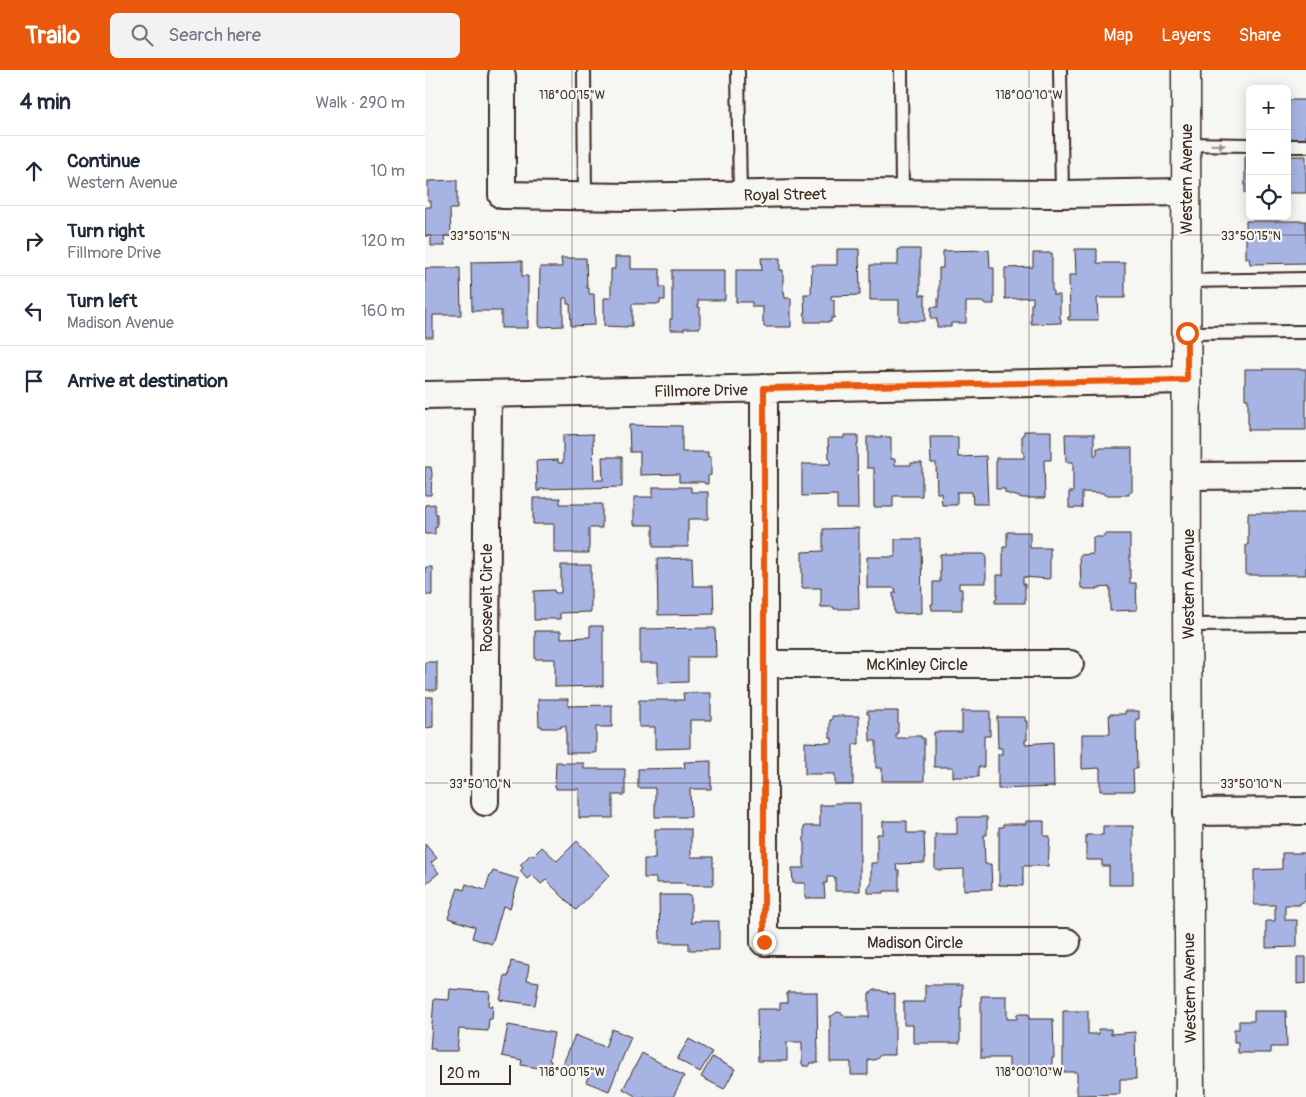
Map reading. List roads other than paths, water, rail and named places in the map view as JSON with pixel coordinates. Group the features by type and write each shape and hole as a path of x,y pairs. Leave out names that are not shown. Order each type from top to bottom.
{"main road":[{"name":"Western Avenue","path":"1186,70 1187,812 1190,1097"}],"street":[{"name":"Royal Street","path":"502,76 502,195 1186,192"},
{"name":"Fillmore Drive","path":"425,395 1187,380"},
{"path":"764,388 764,664"},
{"name":"Roosevelt Circle","path":"485,802 488,394"},
{"path":"1187,476 1306,475"},
{"name":"McKinley Circle","path":"764,664 1070,664"},
{"name":"Madison Circle","path":"764,664 764,942 1067,942"},
{"path":"1187,812 1306,811"}],"lane":[{"path":"1060,70 1062,194"},
{"path":"584,72 585,196"},
{"path":"738,72 740,195"},
{"path":"901,72 902,194"},
{"path":"1186,144 1246,145"},
{"path":"1291,146 1306,146"},
{"path":"1187,281 1306,279"},
{"path":"1187,333 1306,332"},
{"path":"1187,625 1306,624"}]}
